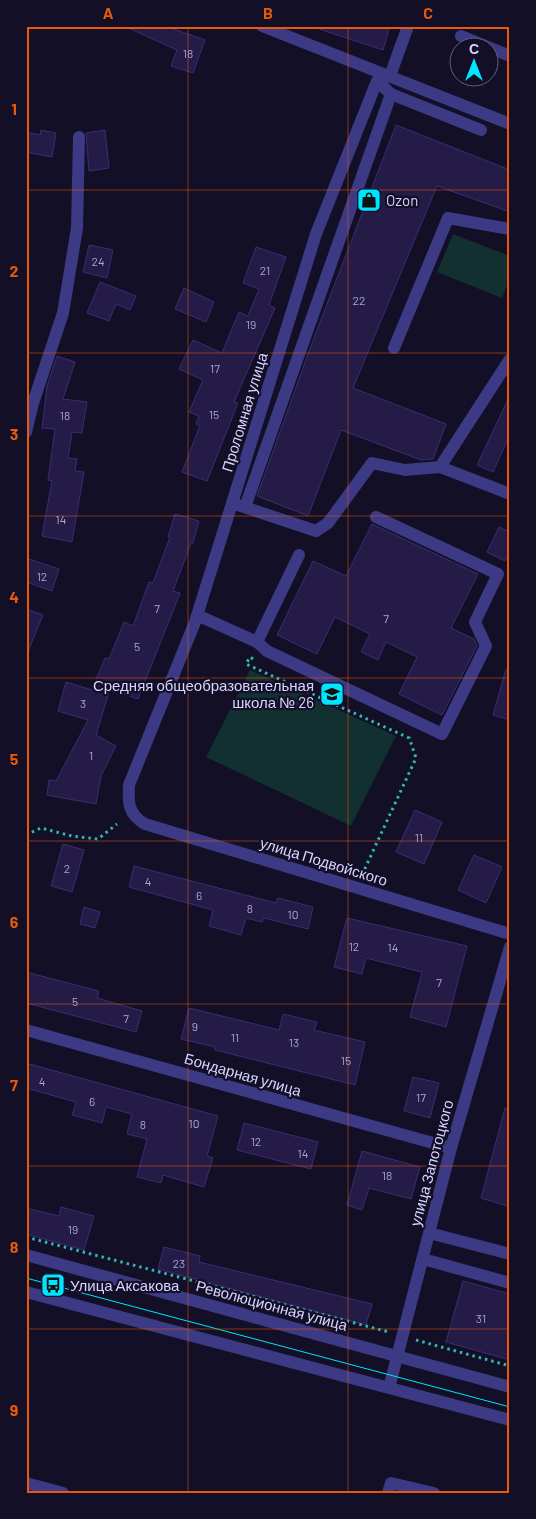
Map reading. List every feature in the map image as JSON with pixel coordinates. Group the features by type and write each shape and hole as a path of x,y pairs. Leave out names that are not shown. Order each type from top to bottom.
{"street":[{"path":"262,26 510,124"},
{"path":"408,26 390,76 377,81 391,94 481,130"},
{"path":"461,36 510,56"},
{"name":"Проломная улица","path":"132,815 128,806 129,785 239,505 316,234 377,81"},
{"path":"391,94 239,505 316,531 328,523 372,463 405,470 440,467 510,494"},
{"path":"26,432 33,403 63,313 77,228 79,137"},
{"path":"394,348 448,218 510,229"},
{"path":"440,467 504,377 510,359"},
{"path":"197,615 257,642 267,651 442,734 486,646 475,622 498,574 376,517"},
{"path":"257,642 299,555"},
{"name":"улица Подвойского","path":"132,815 145,824 510,934"},
{"name":"улица Запотоцкого","path":"389,1388 451,1148 510,947"},
{"name":"Бондарная улица","path":"26,1030 451,1148"},
{"path":"429,1233 510,1254"},
{"name":"Революционная улица","path":"26,1254 510,1387"},
{"path":"423,1259 510,1283"},
{"path":"26,1292 510,1420"},
{"path":"26,1483 63,1493"},
{"path":"388,1493 391,1483 434,1493"}],"path":[{"path":"250,657 246,664 409,738"},
{"path":"362,876 416,758 408,732"},
{"path":"26,835 42,828 72,836 98,839 117,824"},
{"path":"26,1237 510,1366"}],"green space":[{"path":"453,234 510,256 510,278 502,298 437,272"},
{"path":"250,670 396,736 351,826 206,757"}],"building":[{"path":"124,26 165,26 205,40 193,73 171,66 177,50"},
{"path":"319,26 390,26 383,50 319,29"},
{"path":"396,125 510,170 510,212 437,186 353,388 446,424 433,459 421,460 341,430 308,516 257,496 309,351"},
{"path":"41,130 56,133 52,157 26,152 26,132 40,135"},
{"path":"105,130 109,168 89,171 86,133"},
{"path":"89,245 113,250 107,278 83,272"},
{"path":"256,247 286,257 269,305 275,308 234,402 238,403 207,481 182,472 200,426 196,424 199,416 189,412 203,380 179,369 193,340 222,353 239,312 248,316 259,289 243,283"},
{"path":"100,282 136,296 130,310 116,304 109,321 87,313"},
{"path":"184,288 214,302 206,322 175,309"},
{"path":"57,356 75,362 63,399 87,402 82,433 72,432 68,458 77,459 75,471 84,472 72,542 42,536 52,481 48,480 55,429 42,428 47,386"},
{"path":"510,395 510,434 493,472 477,465"},
{"path":"175,514 199,521 193,543 191,543 173,591 180,593 138,699 110,689 96,735 116,746 101,776 96,804 47,795 49,780 56,781 88,720 58,711 66,682 92,690 105,658 109,659 124,622 133,626 149,582 153,583 170,537 168,537"},
{"path":"372,524 478,574 451,628 474,639 477,646 442,715 399,694 417,657 386,642 378,660 361,652 370,634 335,617 317,654 277,635 313,561 346,576"},
{"path":"499,527 510,532 510,551 505,561 487,552"},
{"path":"26,558 59,569 52,591 26,582"},
{"path":"26,609 43,615 27,654 26,654"},
{"path":"506,669 510,669 510,720 493,715"},
{"path":"415,810 442,822 424,864 396,852"},
{"path":"63,844 84,850 72,892 51,886"},
{"path":"474,855 502,867 486,903 458,890"},
{"path":"134,866 276,903 278,898 313,907 308,929 264,918 262,922 246,918 241,935 209,926 213,910 129,887"},
{"path":"84,907 100,912 95,928 80,924"},
{"path":"347,918 467,946 446,1027 410,1017 422,972 366,958 362,974 334,967"},
{"path":"26,972 99,991 97,998 142,1011 136,1032 26,1003"},
{"path":"189,1008 279,1030 283,1014 317,1022 314,1030 365,1042 355,1085 215,1050 215,1047 181,1039"},
{"path":"26,1063 218,1116 207,1156 213,1158 204,1187 163,1175 161,1183 137,1177 147,1139 127,1134 132,1114 106,1107 102,1123 72,1115 76,1102 26,1088"},
{"path":"413,1077 439,1083 430,1118 404,1111"},
{"path":"505,1108 510,1108 510,1207 481,1198"},
{"path":"244,1123 318,1142 311,1169 237,1150"},
{"path":"362,1151 420,1167 411,1199 369,1188 362,1210 347,1205"},
{"path":"61,1207 94,1216 84,1250 26,1234 26,1208 59,1216"},
{"path":"164,1247 200,1256 199,1262 372,1304 366,1325 158,1269"},
{"path":"463,1281 510,1294 510,1360 446,1342"}],"tram line":[{"path":"26,1278 510,1407"}],"place":[{"name":"Ozon","path":"369,200"},
{"name":"Средняя общеобразовательная школа № 26","path":"332,694"},
{"name":"Улица Аксакова","path":"53,1285"}]}
